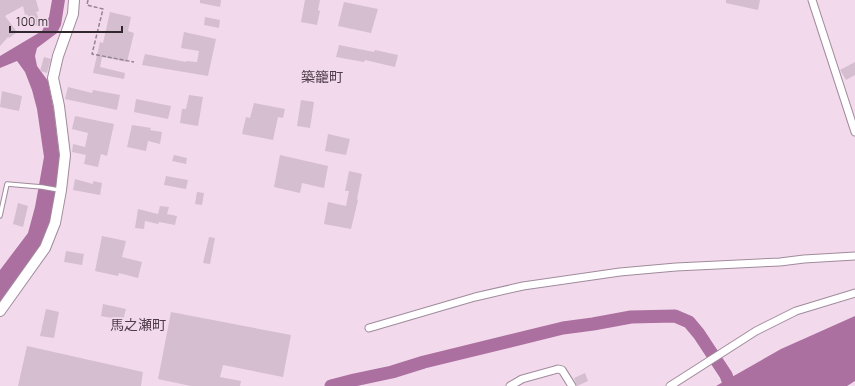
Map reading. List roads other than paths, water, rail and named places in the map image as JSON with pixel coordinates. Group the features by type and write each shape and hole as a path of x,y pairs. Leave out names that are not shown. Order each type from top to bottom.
{"street":[{"path":"0,311 45,248 55,222 65,155 59,106 53,78 58,56 73,14 74,0"},
{"path":"812,0 855,132"},
{"path":"369,328 475,297 523,286 620,272 676,266 780,262 855,256"},
{"path":"670,386 756,331 796,310 855,293"},
{"path":"510,386 522,379 558,369 562,370 572,386"}],"lane":[{"path":"0,216 7,184 60,190"}],"waterway":[{"path":"331,386 392,372 424,362 563,328 631,317 675,316 689,322 699,334 726,375 730,386"}],"district":[{"name":"築籠町","path":"322,76"},
{"name":"馬之瀬町","path":"138,324"}]}
